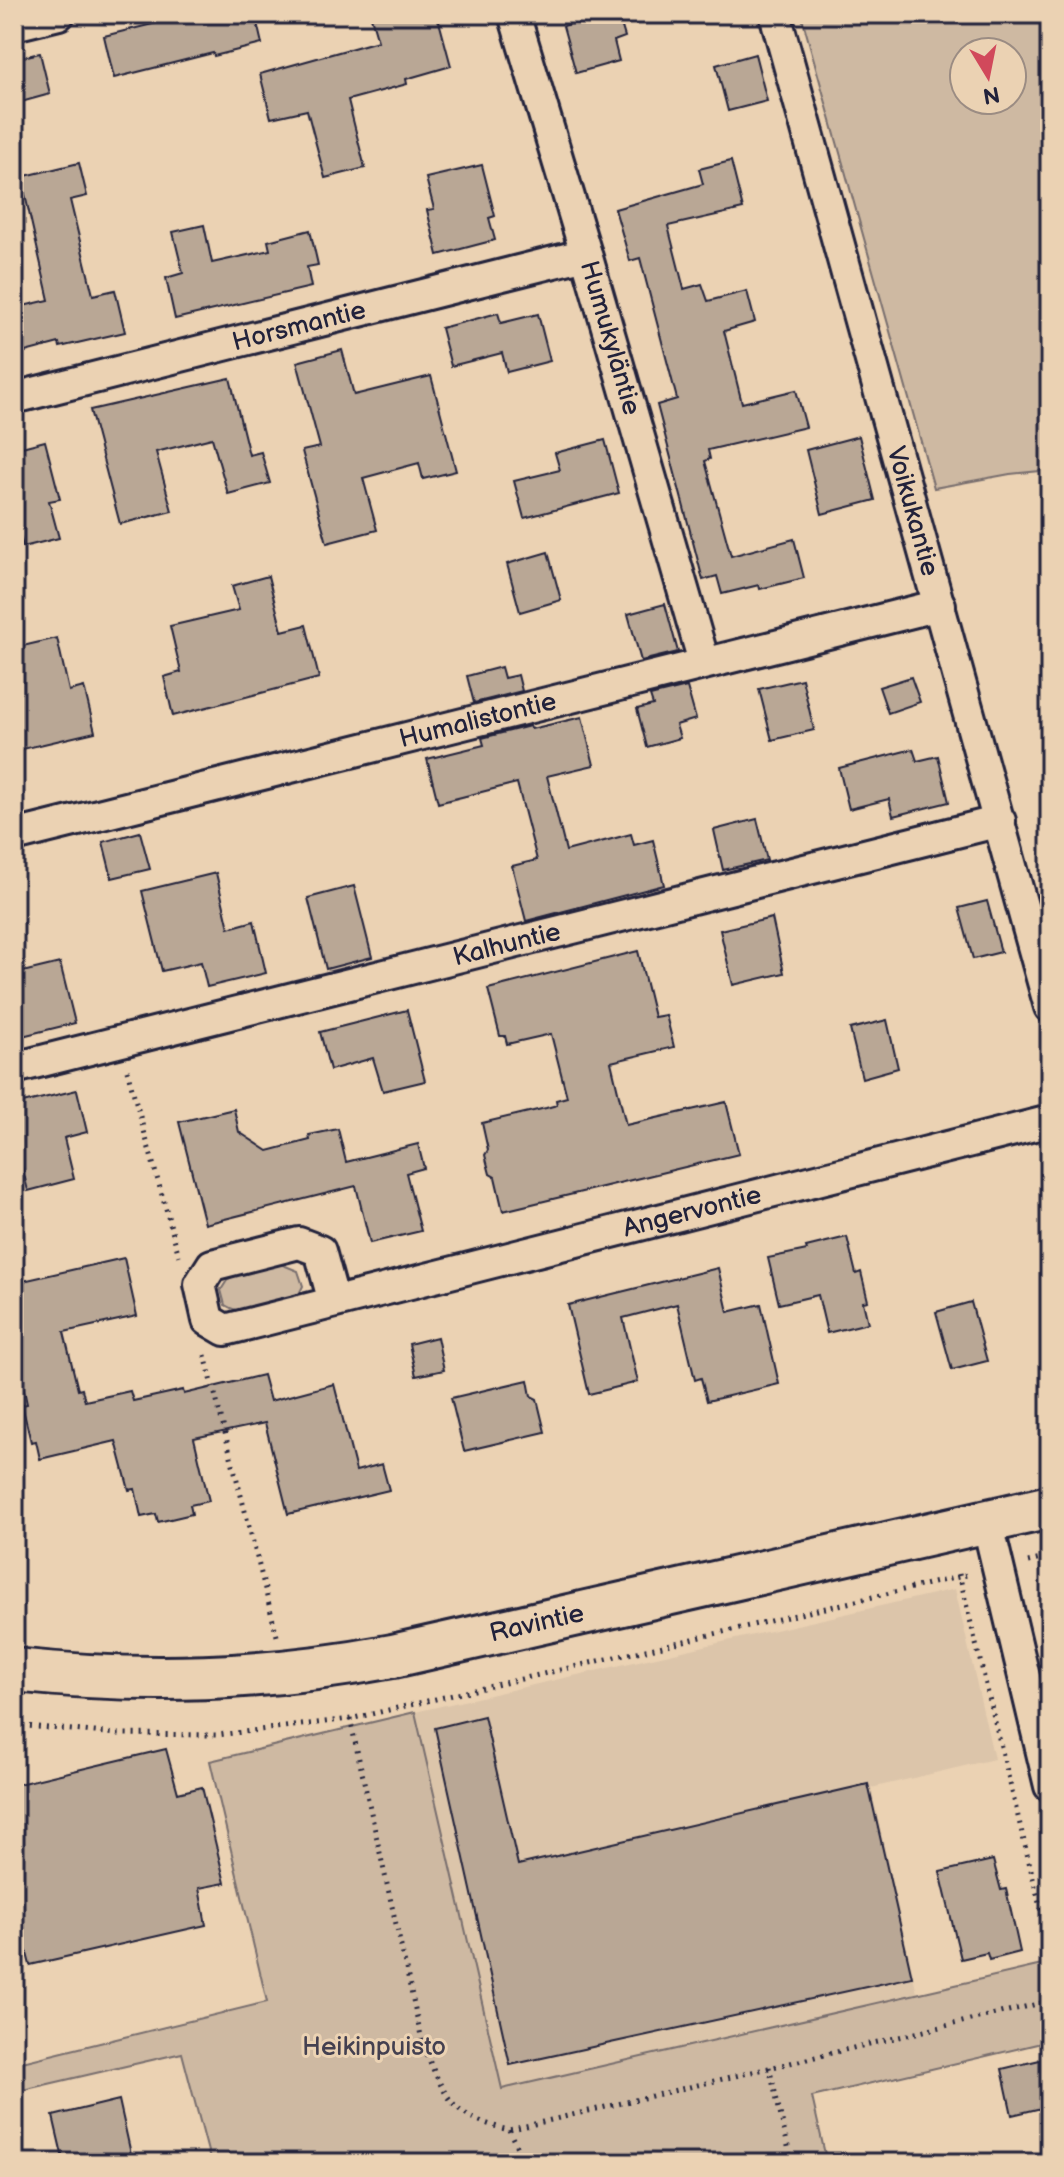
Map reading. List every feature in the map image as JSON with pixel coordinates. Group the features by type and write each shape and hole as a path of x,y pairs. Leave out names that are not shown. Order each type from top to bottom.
{"main road":[{"name":"Ravintie","path":"14,1670 123,1678 206,1679 333,1667 1050,1507"}],"street":[{"path":"14,25 59,14"},
{"name":"Humukyläntie","path":"514,14 704,662"},
{"name":"Voikukantie","path":"775,14 1050,1007"},
{"name":"Horsmantie","path":"14,398 586,254"},
{"name":"Humalistontie","path":"14,836 940,605"},
{"name":"Kalhuntie","path":"14,1068 1000,821"},
{"name":"Angervontie","path":"334,1302 1050,1121"},
{"path":"968,1526 997,1569 1050,1786"}],"path":[{"path":"968,1526 960,1576 1050,1948"},
{"path":"14,1725 118,1734 218,1735 350,1719 1050,1557"},
{"path":"350,1719 424,2049 442,2089 460,2111 482,2124 509,2130 1050,2001"},
{"path":"769,2067 792,2163"},
{"path":"509,2130 524,2163"}],"shaded area":[{"path":"955,1589 994,1759 871,1788 917,1993 502,2089 415,1712"}],"green space":[{"path":"801,14 1050,14 1050,470 934,488"},
{"path":"270,1265 283,1265 298,1271 303,1286 297,1298 252,1311 225,1305 221,1290 228,1279"},
{"name":"Heikinpuisto","path":"415,1712 502,2089 1042,1965 1050,1999 1050,2041 812,2097 827,2163 211,2163 182,2053 14,2092 14,2064 267,2002 210,1761"}],"building":[{"path":"193,14 255,14 262,44 114,78 104,36"},
{"path":"370,14 437,14 451,66 406,79 407,84 348,100 365,168 325,178 307,110 271,118 260,74 378,41"},
{"path":"606,14 618,14 625,37 614,41 619,61 576,73 563,26"},
{"path":"40,53 50,94 14,104 14,59"},
{"path":"755,54 767,101 728,111 716,65"},
{"path":"731,161 743,209 668,226 684,289 702,284 708,301 747,291 755,322 724,331 742,403 796,390 806,427 708,450 710,459 705,461 731,556 794,539 804,578 722,594 717,576 703,580 657,405 677,399 640,258 630,261 615,209 703,184 699,169"},
{"path":"79,163 87,196 70,200 93,295 115,290 125,332 60,347 59,343 14,355 14,308 49,300 21,177"},
{"path":"482,165 495,216 489,218 495,240 438,255 427,210 434,209 426,178"},
{"path":"204,225 212,263 270,250 268,241 310,230 318,265 307,267 311,287 175,319 166,278 183,273 173,232"},
{"path":"498,313 501,323 538,314 550,361 507,372 502,353 451,366 441,328"},
{"path":"342,350 354,395 431,376 456,471 423,479 419,463 363,478 377,530 327,543 302,451 320,447 297,362"},
{"path":"230,378 249,455 261,452 270,483 228,494 212,438 156,452 172,511 120,524 90,410"},
{"path":"859,436 875,500 822,514 806,450"},
{"path":"605,440 619,493 524,518 514,481 560,470 555,453"},
{"path":"45,441 60,499 49,501 59,538 23,547 14,512 14,449"},
{"path":"548,552 561,600 520,612 507,564"},
{"path":"268,576 282,631 306,625 319,678 173,716 164,677 181,672 170,626 239,610 232,586"},
{"path":"665,604 678,652 641,661 628,614"},
{"path":"57,638 69,691 84,687 95,732 14,751 14,648"},
{"path":"501,667 504,678 518,675 522,691 474,703 467,676"},
{"path":"911,677 920,702 888,713 879,687"},
{"path":"802,679 814,730 772,740 759,689"},
{"path":"687,687 696,719 676,725 680,738 647,747 637,709 653,705 650,696"},
{"path":"582,717 594,765 547,776 566,851 631,834 634,845 653,840 664,885 526,921 512,866 537,860 517,783 438,803 427,759 484,745 482,738"},
{"path":"913,749 917,761 938,756 949,802 893,816 889,799 849,809 839,768"},
{"path":"757,819 767,860 723,870 714,830"},
{"path":"140,832 150,869 112,878 103,842"},
{"path":"216,873 229,928 254,921 266,973 207,987 201,962 162,971 142,891"},
{"path":"354,886 372,957 326,969 308,898"},
{"path":"987,901 1001,952 973,959 959,908"},
{"path":"772,918 784,973 733,985 720,930"},
{"path":"638,951 654,1017 666,1015 674,1047 611,1062 626,1125 726,1102 739,1154 503,1211 495,1177 490,1174 485,1155 488,1150 482,1123 557,1105 556,1100 567,1097 551,1034 507,1044 505,1036 500,1036 488,989"},
{"path":"60,963 75,1023 14,1038 14,974"},
{"path":"407,1010 425,1081 383,1091 373,1058 330,1070 320,1032"},
{"path":"887,1020 898,1068 862,1078 850,1029"},
{"path":"77,1090 87,1132 64,1138 74,1179 28,1191 14,1133 14,1105"},
{"path":"234,1109 239,1132 268,1151 310,1140 309,1135 338,1129 346,1162 418,1144 424,1168 406,1173 421,1231 370,1243 356,1186 205,1224 179,1122"},
{"path":"847,1237 856,1274 861,1272 868,1301 863,1302 868,1323 827,1333 818,1295 779,1304 768,1258"},
{"path":"124,1258 137,1316 64,1332 78,1390 82,1389 85,1401 130,1391 133,1401 183,1390 184,1394 263,1375 270,1401 334,1384 356,1471 382,1464 389,1490 288,1514 265,1423 194,1438 209,1501 190,1505 192,1514 158,1522 156,1514 141,1517 135,1489 129,1490 116,1441 40,1459 36,1441 31,1442 22,1405 27,1404 14,1345 14,1283"},
{"path":"718,1268 728,1312 761,1304 779,1384 707,1401 701,1378 695,1380 677,1304 623,1318 638,1382 589,1394 568,1305"},
{"path":"971,1302 987,1361 952,1370 936,1312"},
{"path":"437,1337 444,1370 416,1376 409,1344"},
{"path":"528,1380 531,1396 537,1399 545,1432 464,1451 451,1398"},
{"path":"484,1716 518,1865 868,1784 912,1977 510,2065 435,1728"},
{"path":"166,1749 178,1793 202,1787 225,1883 199,1888 206,1925 30,1965 20,1926 14,1927 14,1785"},
{"path":"993,1860 1001,1890 1006,1889 1020,1952 989,1960 987,1953 961,1959 940,1872"},
{"path":"1044,2059 1050,2086 1050,2106 1012,2115 1002,2069"},
{"path":"119,2100 133,2163 64,2163 53,2116"}]}
